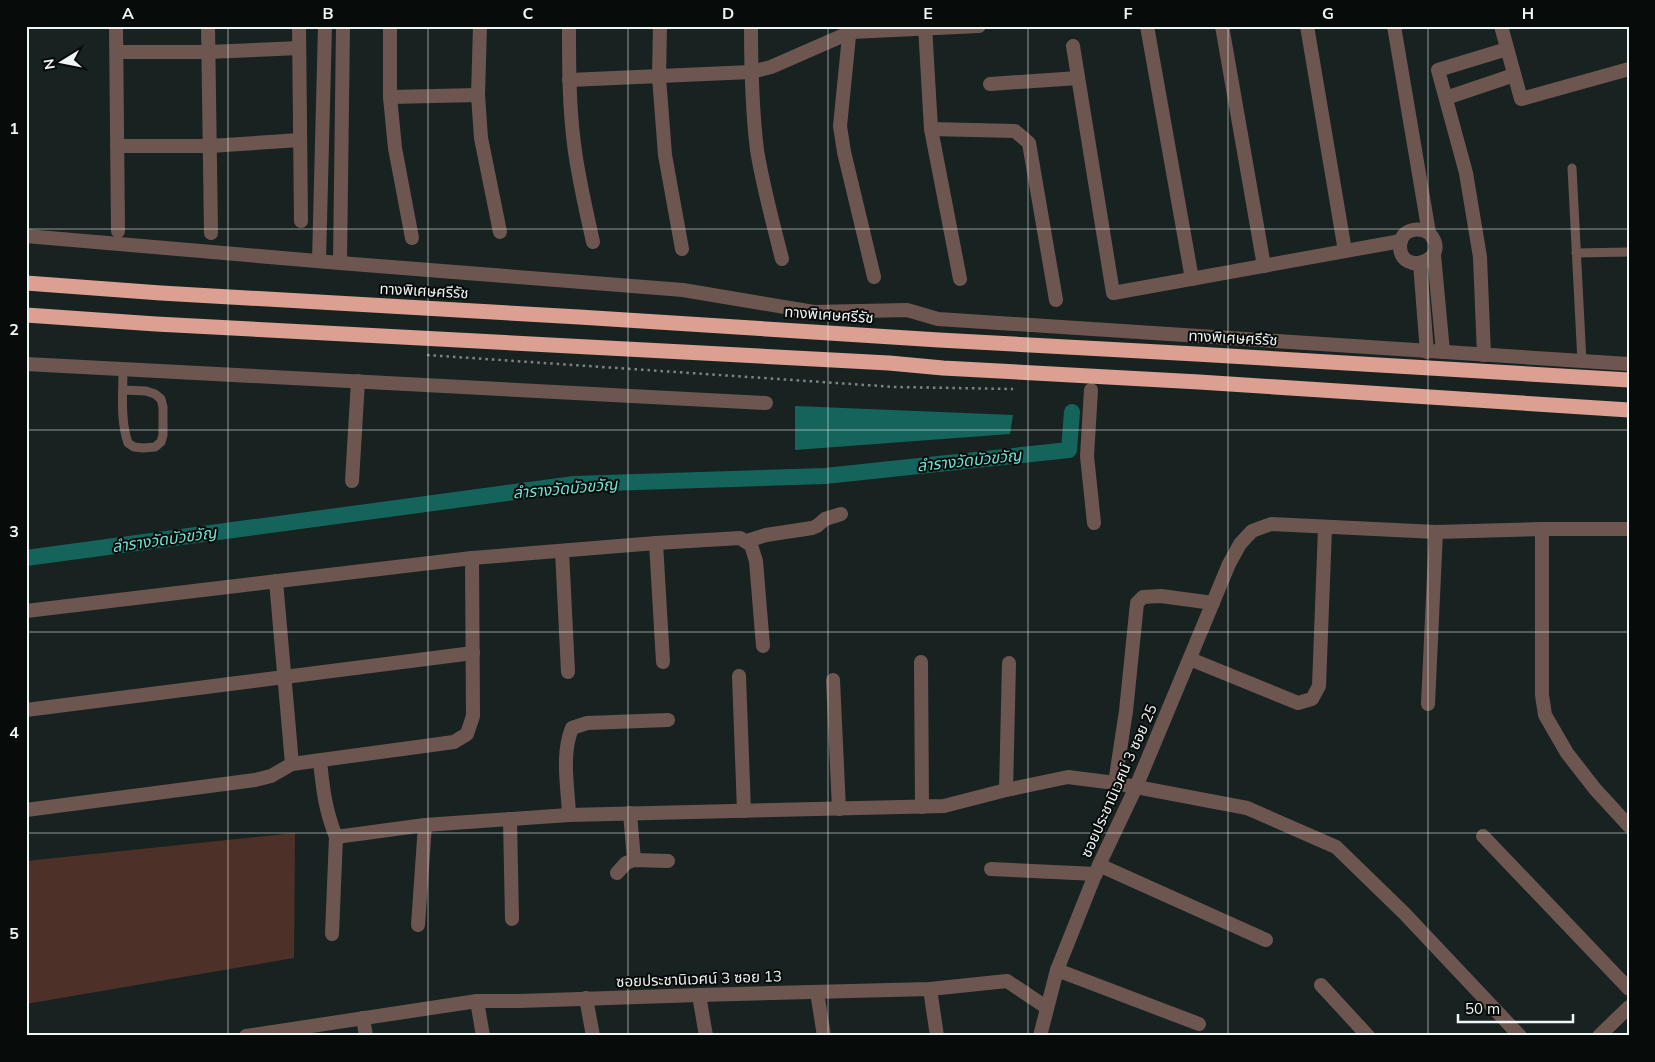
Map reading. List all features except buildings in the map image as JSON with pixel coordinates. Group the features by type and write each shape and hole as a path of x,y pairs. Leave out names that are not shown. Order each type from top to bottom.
{"highway":[{"name":"ทางพิเศษศรีรัช","path":"26,283 161,294 570,316 939,340 1629,380"},
{"path":"26,315 156,324 889,363 943,368 1199,382 1629,410"}],"street":[{"path":"116,26 118,231"},
{"path":"208,26 211,233"},
{"path":"299,26 301,221"},
{"path":"319,261 325,26"},
{"path":"340,263 343,26"},
{"path":"390,26 390,97 395,148 412,238"},
{"path":"480,26 478,95 481,138 500,232"},
{"path":"569,26 569,80 574,144 594,242"},
{"path":"660,26 659,76 665,155 682,249"},
{"path":"751,26 751,72 757,148 782,259"},
{"path":"569,80 751,72 770,67 850,29 979,26"},
{"path":"1147,26 1192,279"},
{"path":"1222,26 1264,266"},
{"path":"1306,26 1345,251"},
{"path":"1394,26 1429,233 1435,243 1434,255 1443,352"},
{"path":"1501,26 1522,99 1629,68"},
{"path":"925,28 931,129 960,279"},
{"path":"850,29 840,126 844,152 874,277"},
{"path":"1072,46 1113,293 1401,241"},
{"path":"116,52 208,52 299,48"},
{"path":"1484,355 1480,257 1466,173 1438,70 1507,49"},
{"path":"1446,98 1514,75"},
{"path":"990,84 1078,78"},
{"path":"390,97 478,95"},
{"path":"931,129 1015,131 1028,143 1056,300"},
{"path":"117,146 210,146 300,140"},
{"path":"1429,233 1418,229 1408,232 1401,241 1400,247 1404,258 1409,262 1420,264 1426,262 1434,255"},
{"path":"26,236 683,290 814,312 907,310 938,319 1629,364"},
{"path":"1420,264 1427,352"},
{"path":"26,364 766,403"},
{"path":"352,481 358,381"},
{"path":"1091,390 1087,456 1094,523"},
{"path":"747,541 766,534 812,528 825,519 841,514"},
{"name":"ซอยประชานิเวศน์ 3 ซอย 25","path":"1040,1036 1057,970 1098,870 1136,788 1229,564 1240,544 1252,531 1271,524 1325,528"},
{"path":"1190,659 1298,703 1312,699 1319,686 1325,528 1436,532 1629,529"},
{"path":"1542,529 1542,695 1545,715 1567,753 1595,789 1629,826"},
{"path":"1428,704 1436,532"},
{"path":"26,611 472,558 740,538 750,544 756,562 763,646"},
{"path":"656,543 663,662"},
{"path":"562,551 568,672"},
{"path":"26,810 255,780 271,776 292,764 454,742 467,734 473,716 472,558"},
{"path":"276,581 292,764"},
{"path":"1116,783 1126,711 1137,603 1143,597 1153,596 1213,603"},
{"path":"26,710 473,652"},
{"path":"921,662 922,807"},
{"path":"1006,790 1009,663"},
{"path":"738,676 744,811"},
{"path":"833,680 839,809"},
{"path":"569,815 566,753 568,738 572,728 587,723 668,720"},
{"path":"320,761 324,796 336,837 332,934"},
{"path":"336,837 424,825 569,815 922,807 958,803 1006,790 1068,777 1116,783 1247,808 1336,847 1404,913 1520,1036"},
{"path":"630,813 634,860"},
{"path":"510,819 512,919"},
{"path":"418,925 424,825"},
{"path":"1483,836 1629,989"},
{"path":"617,873 626,863 634,860 668,861"},
{"path":"991,869 1098,870 1266,940"},
{"path":"1057,970 1199,1024"},
{"name":"ซอยประชานิเวศน์ 3 ซอย 13","path":"253,1035 476,1001 930,989 1007,981 1046,1007"},
{"path":"1321,985 1368,1036"},
{"path":"930,989 937,1036"},
{"path":"817,992 824,1036"},
{"path":"699,995 706,1036"},
{"path":"586,998 593,1036"},
{"path":"476,1001 483,1036"},
{"path":"1599,1036 1629,1007"},
{"path":"363,1018 366,1036"}],"lane":[{"path":"1572,168 1582,362"},
{"path":"1576,253 1629,252"},
{"path":"123,368 123,390 123,422 128,443 134,447 155,447 161,442 163,435 163,407 161,399 155,394 146,391 123,390"}],"shaded area":[{"path":"295,833 294,958 26,1004 26,861"}],"water":[{"path":"795,406 1013,415 1010,434 795,450"}],"waterway":[{"name":"ลำรางวัดบัวขวัญ","path":"26,558 574,484 825,476 1069,450 1072,412"}]}
